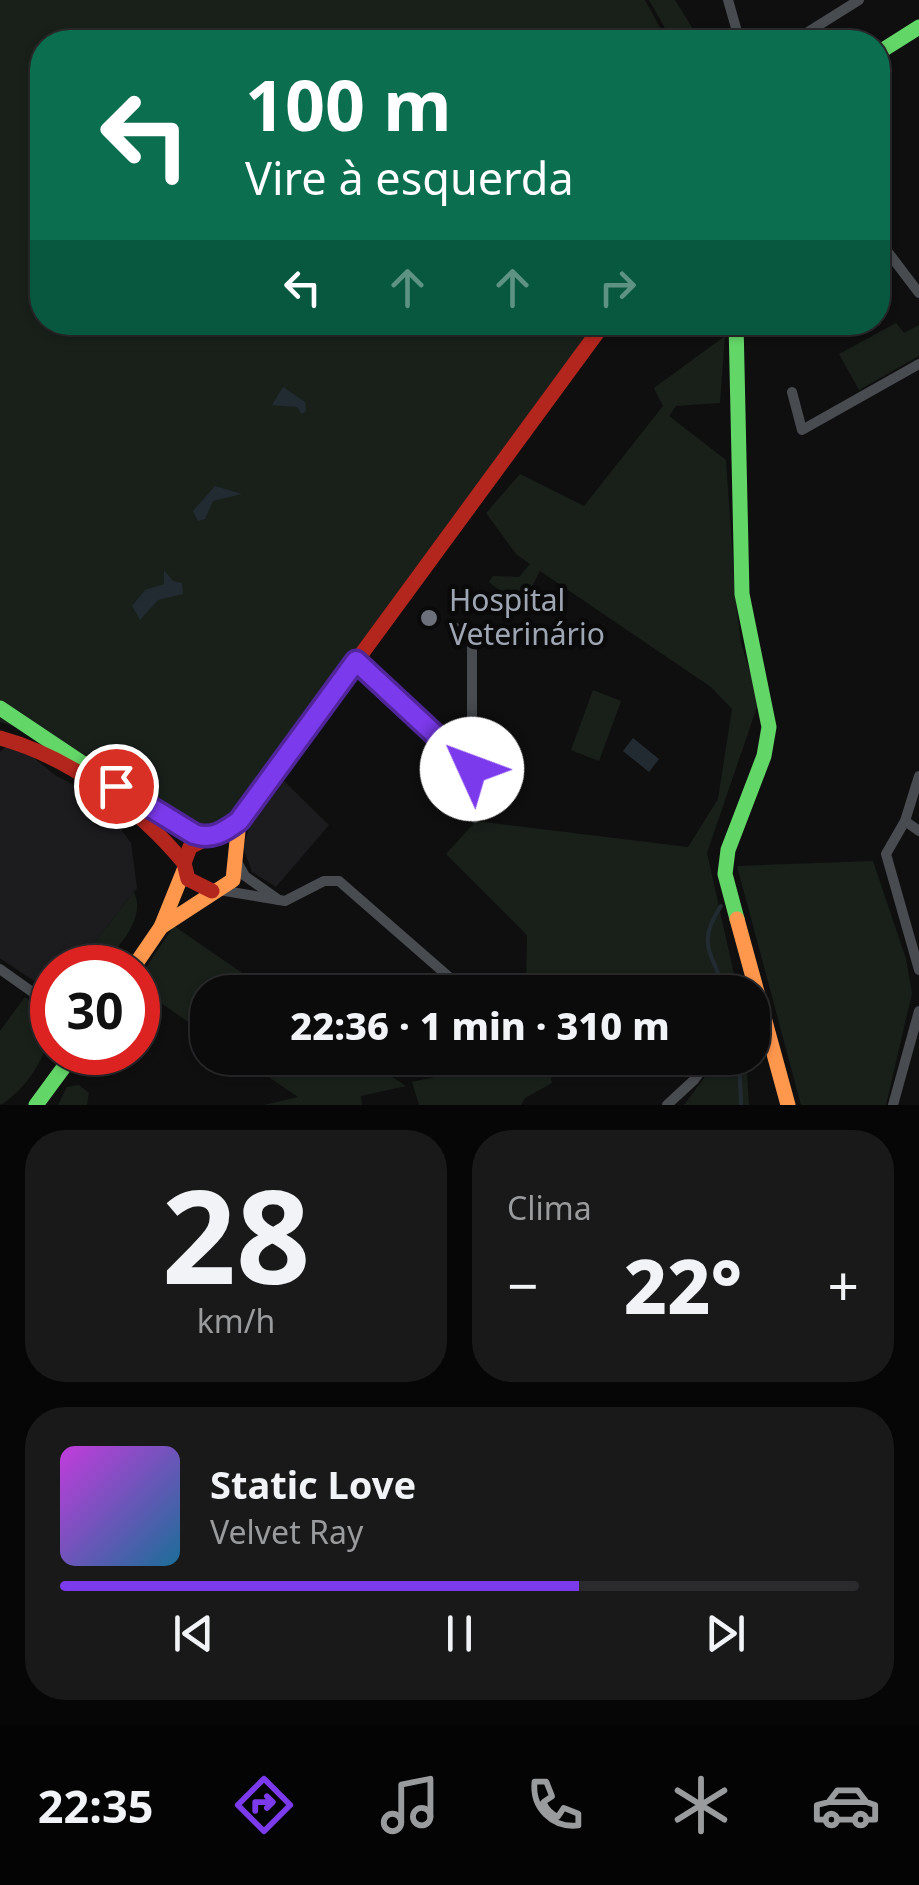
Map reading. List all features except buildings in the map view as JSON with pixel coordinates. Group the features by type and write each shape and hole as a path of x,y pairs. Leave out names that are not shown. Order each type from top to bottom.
{"street":[{"path":"728,0 737,30"},
{"path":"811,30 859,0"},
{"path":"890,45 919,27"},
{"path":"890,255 919,294"},
{"path":"908,280 919,271"},
{"path":"149,945 161,927 190,847 239,821 595,335"},
{"path":"736,335 742,594 769,726 764,756 728,850 726,874 747,975"},
{"path":"792,392 802,430 919,364"},
{"path":"454,627 472,639 475,818"},
{"path":"356,661 472,769"},
{"path":"280,901 245,876 225,842 172,823 3,712 0,738 28,743 159,833 194,886 280,901 295,899 324,881 347,885 447,975"},
{"path":"919,776 905,820 886,854 919,970"},
{"path":"905,820 919,831"},
{"path":"161,927 232,880 239,821"},
{"path":"0,969 30,990"},
{"path":"893,1105 919,1011"},
{"path":"770,1058 788,1105"},
{"path":"36,1105 58,1075"},
{"path":"667,1105 698,1075"}],"shaded area":[{"path":"0,0 645,0 661,30 30,30 30,335 595,335 230,818 210,828 185,823 40,734 0,722"},
{"path":"649,0 675,0 694,30 666,30"},
{"path":"896,323 904,333 919,325 919,356 859,390 839,354 874,335 890,335 890,326"},
{"path":"725,336 720,403 676,406 669,416 726,460 741,643 759,701 707,853 734,975 526,975 527,935 446,854 476,821 688,847 718,799 732,709 711,687 540,571 521,607 489,582 493,576 519,577 530,564 516,554 486,513 520,474 584,506 663,406 654,388"},
{"path":"283,387 305,402 306,411 302,414 297,407 272,405"},
{"path":"215,486 242,494 213,501 205,519 198,521 193,511"},
{"path":"164,570 173,581 182,583 183,594 158,600 140,620 132,606 145,590 164,584"},
{"path":"593,690 621,701 599,761 571,750"},
{"path":"633,738 659,759 649,772 623,751"},
{"path":"6,747 22,748 56,776 97,796 131,843 137,888 92,945 30,945 30,978 0,958 0,752"},
{"path":"284,781 329,825 276,887 252,872 243,847 250,826"},
{"path":"873,861 906,959 912,993 886,1105 801,1105 770,989 770,975 766,975 737,866"},
{"path":"134,892 137,912 119,945 92,945"},
{"path":"174,926 245,975 190,975 190,1023 160,1002 160,947"},
{"path":"25,997 30,1001 31,1075 0,1105 0,1031"},
{"path":"266,1075 389,1075 406,1086 361,1096 362,1105 264,1105 298,1097"},
{"path":"444,1075 550,1075 552,1083 525,1098 521,1105 419,1105 412,1082"},
{"path":"706,1075 747,1075 749,1105 684,1105"},
{"path":"79,1085 89,1093 87,1105 58,1105 67,1087"}],"waterway":[{"path":"718,975 708,941 721,906"},
{"path":"740,1075 741,1105"}],"traffic: fast":[{"path":"890,45 919,27"},
{"path":"736,335 742,594 769,727 764,756 728,850 725,874 737,919"},
{"path":"0,708 172,823 205,838"},
{"path":"36,1105 58,1075"}],"traffic: slow":[{"path":"161,927 233,880 239,821"},
{"path":"149,945 161,927 184,870"},
{"path":"737,919 788,1105"}],"traffic: jam":[{"path":"212,891 188,879 184,863 190,847 239,821 595,335"},
{"path":"0,738 52,758 101,787 146,823 184,863"}],"place":[{"name":"Hospital Veterinário","path":"429,618"}],"route":[{"path":"116,786 194,834 210,838 220,834 239,821 356,661 472,769"}]}
